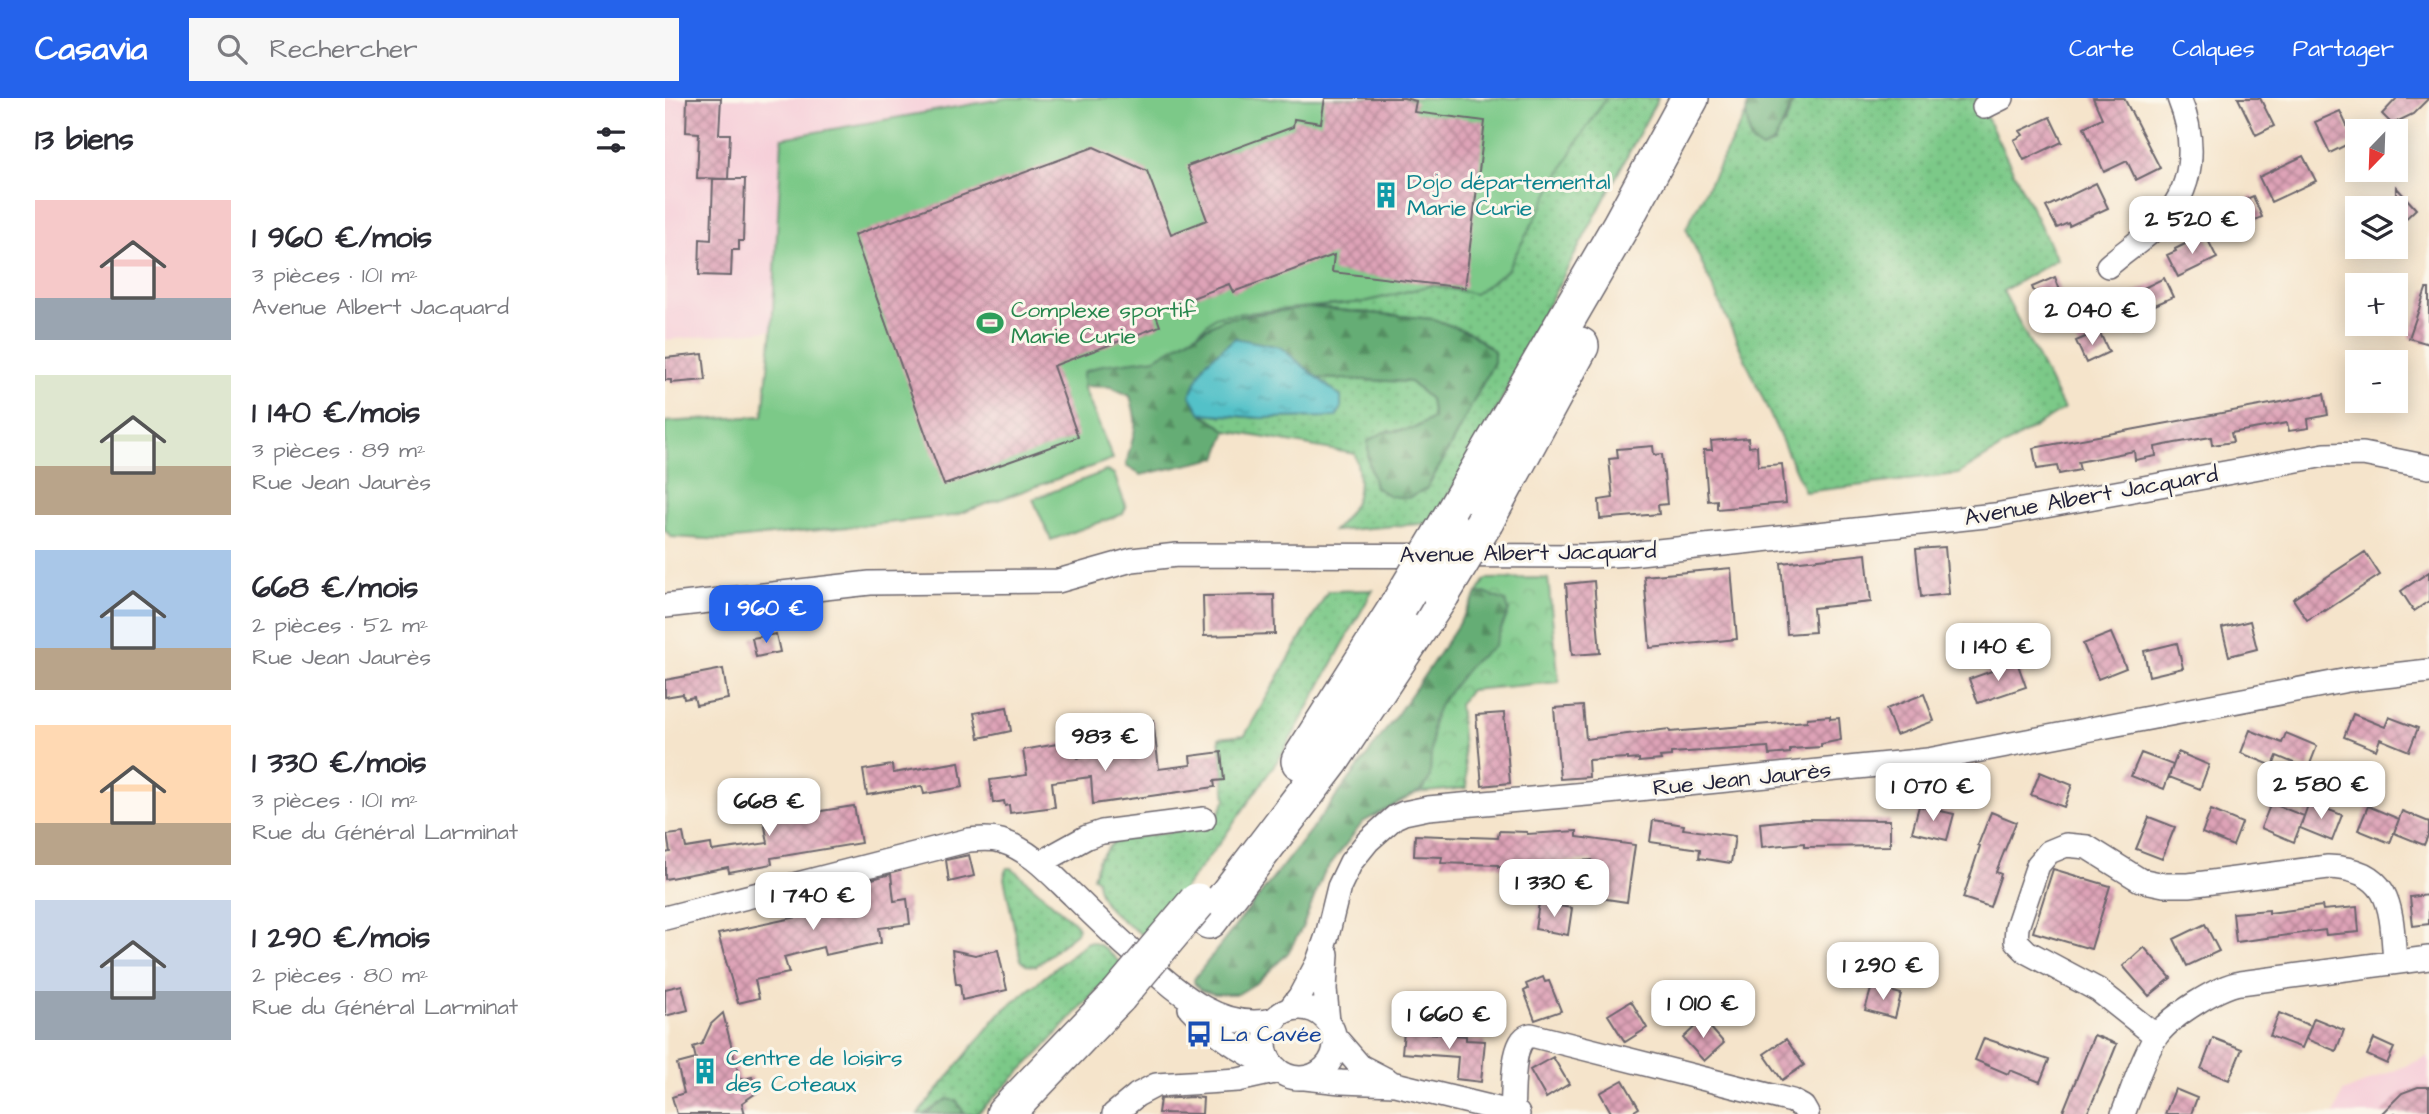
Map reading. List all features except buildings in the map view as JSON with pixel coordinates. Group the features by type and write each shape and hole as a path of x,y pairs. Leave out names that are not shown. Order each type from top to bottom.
{"main road":[{"path":"1203,911 1399,605 1621,225 1690,98"},
{"path":"1032,1114 1339,748 1441,594 1485,521 1713,98"},
{"path":"1005,1114 1125,1003"}],"street":[{"path":"2108,266 2160,224 2178,202 2183,191 2191,164 2192,148 2179,98"},
{"name":"Avenue Albert Jacquard","path":"665,606 870,583 1058,581 1132,560 1177,555 1630,554 1995,515 2325,455 2363,454 2429,467"},
{"path":"2393,674 2429,654"},
{"name":"Rue Jean Jaurès","path":"1282,1014 1310,980 1327,936 1335,898 1351,862 1386,824 1414,810 1928,760 2348,681 2429,671"},
{"path":"1040,863 1087,837 1102,832 1204,819"},
{"path":"665,918 969,840 999,840 1018,848 1040,863 1174,988 1200,1018 1224,1039 1247,1055 1291,1077 1395,1084 1515,1113 1517,1051 1521,1040 1531,1035 1792,1101 1803,1107 1807,1114"},
{"path":"2156,1036 2098,990 2027,952 2016,941 2017,927 2034,873 2042,858 2049,852 2066,845 2087,847 2140,880 2164,885 2189,885 2328,867 2350,869 2376,884 2388,901 2395,962"},
{"name":"Rue Jean Jaurès","path":"1327,936 1325,989 1331,1029"},
{"path":"2123,1114 2156,1036 2212,992 2231,985 2429,958"},
{"path":"1174,988 1201,1006 1225,1017 1250,1022 1310,1010 1318,1013 1360,1066 1395,1084"},
{"path":"1277,1069 1267,1054 1265,1041 1269,1029 1282,1014"},
{"path":"1305,1078 1317,1074 1334,1054 1331,1029"},
{"path":"1114,1114 1136,1095 1156,1085 1238,1080 1277,1069"}],"shaded area":[{"path":"665,98 1007,98 782,138 772,330 665,340"},
{"path":"2429,1056 2429,1114 2334,1114 2343,1092"}],"green space":[{"name":"Complexe sportif Marie Curie","path":"1007,98 1606,98 1576,144 1507,270 1475,294 1432,285 1364,302 1222,315 1155,358 1102,365 1083,372 1083,386 1113,459 953,516 725,540 671,537 665,530 665,422 763,416 772,330 782,138"},
{"path":"1606,98 1658,98 1531,337 1497,410 1432,523 1333,531 1357,497 1359,478 1355,454 1227,431 1201,413 1260,418 1336,417 1341,397 1318,378 1410,382 1430,399 1433,418 1413,429 1384,432 1426,489 1494,362 1494,351 1470,333 1433,319 1309,307 1364,302 1432,285 1475,294"},
{"path":"1748,98 1795,98 1774,143 1762,149 1751,142 1746,114"},
{"path":"1795,98 1977,98 2057,259 2003,291 2064,409 1958,474 1805,492 1686,228 1746,114 1751,142 1785,124"},
{"path":"1305,307 1223,319 1197,333 1215,317 1222,315"},
{"path":"1308,307 1433,319 1470,333 1494,351 1494,362 1426,489 1408,498 1390,496 1375,487 1368,459 1368,441 1384,432 1413,429 1433,418 1430,399 1410,382 1318,378 1280,348 1201,413 1227,431 1217,458 1141,475 1126,466 1135,425 1130,396 1111,387 1083,386 1082,373 1102,365 1155,358 1223,319"},
{"path":"1106,471 1114,474 1126,507 1123,514 1051,540 1033,499"},
{"path":"1486,579 1548,579 1559,682 1470,690 1459,705 1467,788 1416,793 1424,789 1430,777 1433,721 1440,704 1471,664 1494,646 1509,611 1506,601 1485,593 1477,594"},
{"path":"1373,590 1284,751 1222,840 1167,910 1142,935 1106,905 1098,889 1097,879 1093,877 1099,858 1115,840 1205,827 1218,815 1226,799 1219,738 1245,735 1328,591"},
{"path":"1485,593 1506,601 1509,610 1494,646 1471,664 1433,721 1430,777 1424,789 1363,822 1324,873 1302,928 1288,953 1258,982 1238,994 1215,994 1200,990 1194,979 1377,742 1412,694 1477,594"},
{"path":"1007,868 1012,868 1078,928 1076,933 1036,966 1026,965 1021,960 1004,878"},
{"path":"1087,942 1102,946 1121,964 1042,1050 977,1114 964,1114 957,1102 947,1099 925,1114 918,1114 999,1014"},
{"path":"947,1099 957,1101 964,1114 925,1114"}],"water":[{"path":"1235,338 1280,347 1341,397 1341,409 1336,417 1260,418 1201,413 1190,395 1205,363"}],"place":[{"name":"Dojo départemental Marie Curie","path":"1386,195"},
{"name":"Complexe sportif Marie Curie","path":"990,323"},
{"name":"La Cavée","path":"1199,1034"},
{"name":"Centre de loisirs des Coteaux","path":"705,1071"}]}
